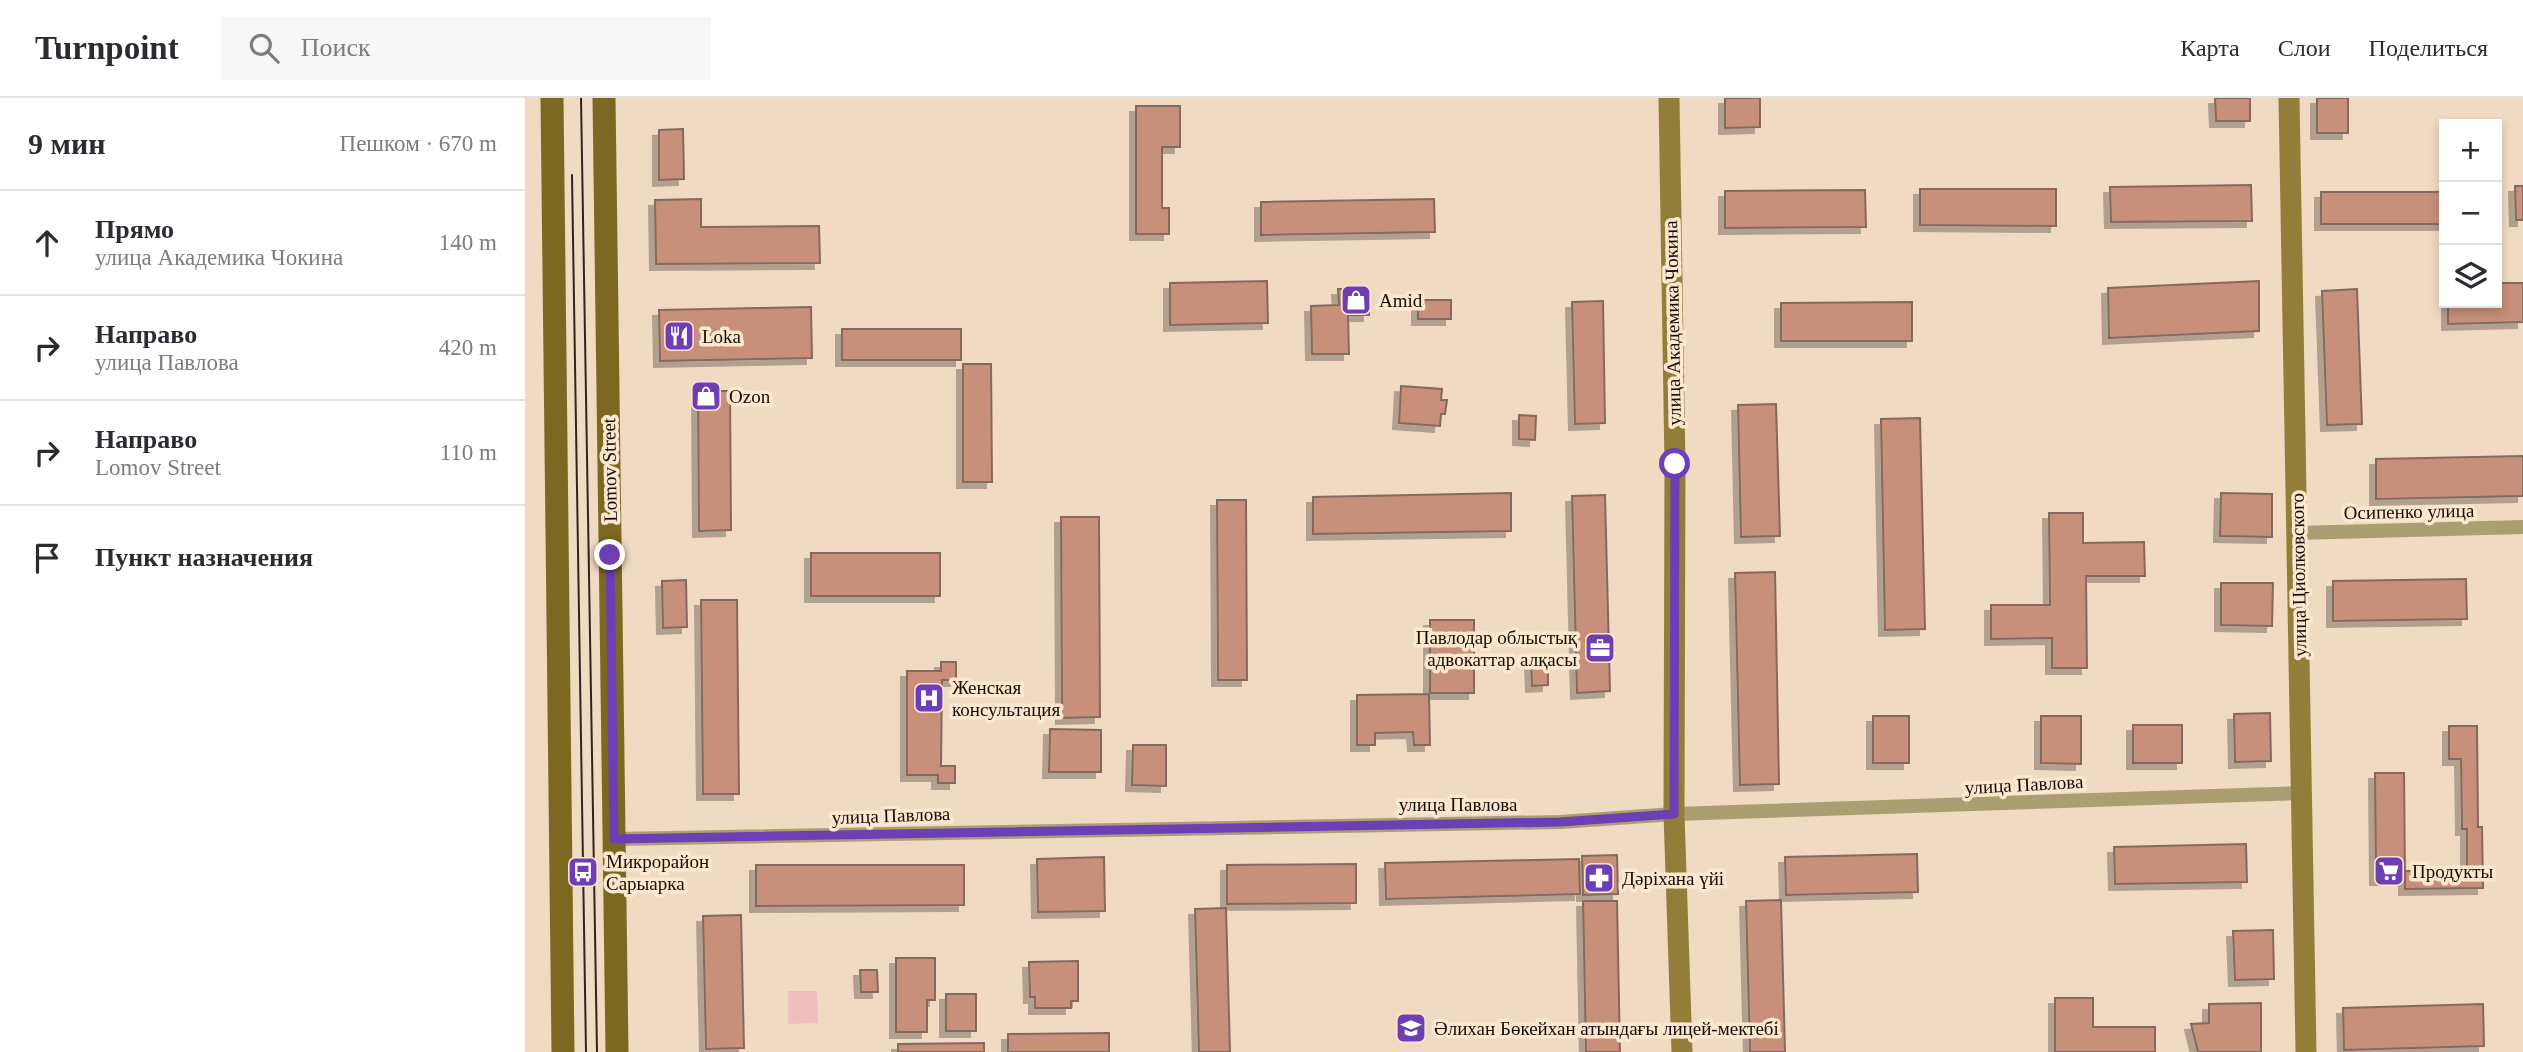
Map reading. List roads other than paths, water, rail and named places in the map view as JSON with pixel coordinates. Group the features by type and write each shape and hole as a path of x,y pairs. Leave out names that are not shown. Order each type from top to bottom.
{"main road":[{"path":"552,98 562,1052"},
{"name":"Lomov Street","path":"604,98 617,1052"}],"street":[{"name":"улица Академика Чокина","path":"1669,98 1675,464 1674,814 1682,1052"},
{"name":"улица Циолковского","path":"2289,98 2306,1052"},
{"name":"Осипенко улица","path":"2297,533 2523,527"},
{"name":"улица Павлова","path":"614,839 1560,822 1674,814 2302,793"}],"tram line":[{"path":"581,98 597,1052"},
{"path":"572,175 586,1052"}],"place":[{"name":"Amid","path":"1356,300"},
{"name":"Loka","path":"679,336"},
{"name":"Ozon","path":"706,396"},
{"name":"Павлодар облыстық адвокаттар алқасы","path":"1600,648"},
{"name":"Женская консультация","path":"929,698"},
{"name":"Продукты","path":"2389,871"},
{"name":"Микрорайон Сарыарка","path":"583,872"},
{"name":"Дәріхана үйі","path":"1599,878"},
{"name":"Әлихан Бөкейхан атындағы лицей-мектебі","path":"1411,1028"}]}
